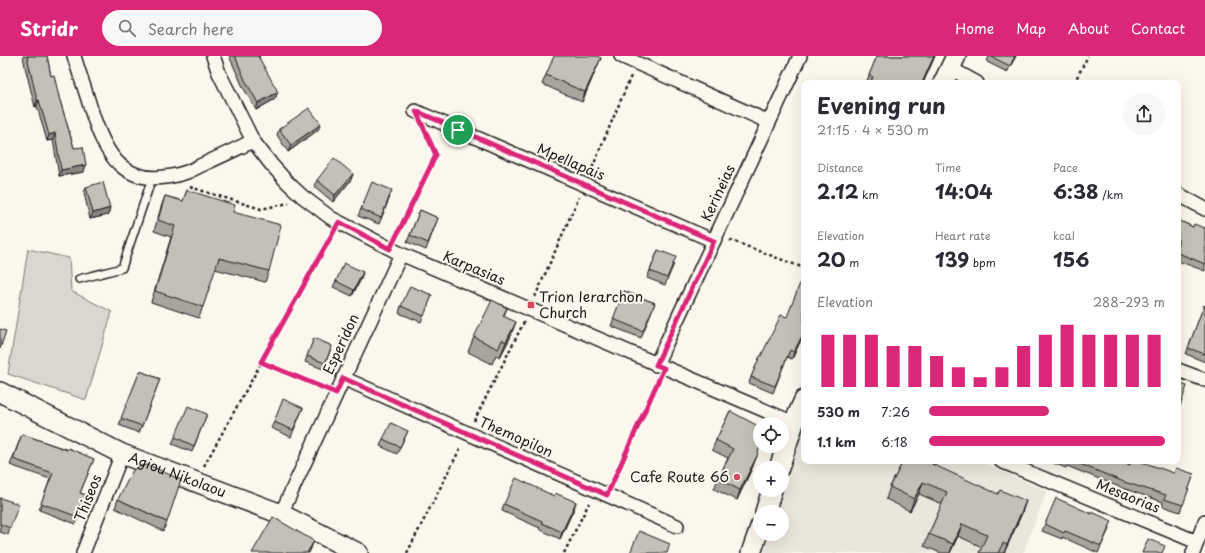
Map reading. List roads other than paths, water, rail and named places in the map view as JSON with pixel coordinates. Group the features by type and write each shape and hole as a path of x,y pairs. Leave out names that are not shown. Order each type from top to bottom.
{"street":[{"path":"74,56 97,128 109,153 127,171 138,176 152,178 184,173 253,141"},
{"name":"Karpasias","path":"213,56 219,73 253,141 271,164 306,199 339,222 396,251 660,367 794,423"},
{"path":"621,56 769,122"},
{"name":"Kerineias","path":"660,367 715,238 800,56"},
{"path":"950,69 971,80"},
{"name":"Mpellapais","path":"416,111 715,238"},
{"path":"1181,195 1204,206"},
{"name":"Esperidon","path":"281,514 343,378 396,251"},
{"path":"1181,371 1205,380"},
{"name":"Themopilon","path":"343,378 677,526"},
{"name":"Agiou Nikolaou","path":"1,396 122,454 281,514 358,553"},
{"path":"781,461 801,407"},
{"name":"Thiseos","path":"83,553 122,454"},
{"name":"Mesaorias","path":"1009,464 1195,547"},
{"path":"1195,547 1205,521"},
{"path":"751,553 755,541"}],"lane":[{"path":"79,279 122,268 152,178"}],"place":[{"name":"Trion Ierarchon Church","path":"531,305"},
{"name":"Cafe Route 66","path":"737,477"}]}
